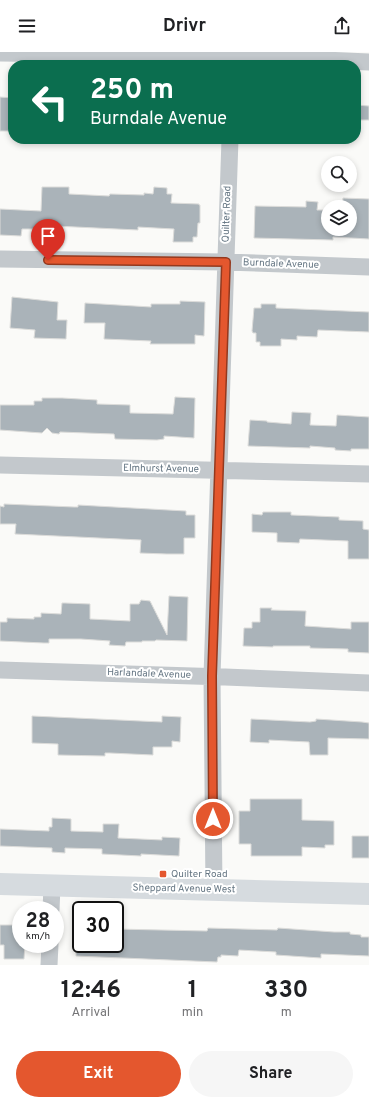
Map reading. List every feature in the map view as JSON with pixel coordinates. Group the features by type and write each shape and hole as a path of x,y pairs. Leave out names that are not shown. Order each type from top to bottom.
{"main road":[{"name":"Sheppard Avenue West","path":"0,884 369,894"}],"street":[{"path":"0,53 301,60"},
{"name":"Quilter Road","path":"214,890 212,676 230,144"},
{"name":"Burndale Avenue","path":"0,259 226,262 369,267"},
{"name":"Elmhurst Avenue","path":"0,466 369,474"},
{"name":"Harlandale Avenue","path":"0,670 212,676 369,683"},
{"path":"51,901 52,886"},
{"path":"49,965 50,953"}],"building":[{"path":"0,97 8,98 8,131 0,131"},
{"path":"361,105 369,106 369,120 361,120"},
{"path":"42,187 69,187 69,194 109,196 110,194 153,194 154,187 167,188 167,194 172,194 171,203 200,205 200,223 198,223 197,237 193,237 193,242 173,242 174,229 138,227 138,230 55,226 22,229 21,236 0,235 0,209 41,211"},
{"path":"343,198 369,199 369,239 333,237 333,240 254,238 255,206 306,207 306,201 318,202 317,210 321,210 321,236 357,236 357,200 343,200"},
{"path":"12,297 58,302 57,320 67,320 66,339 34,338 35,330 10,328"},
{"path":"180,301 205,302 204,336 195,335 195,344 150,344 151,341 104,339 105,323 84,323 85,303 151,307 151,304 180,304"},
{"path":"261,304 276,304 276,308 369,312 369,332 318,330 317,337 297,336 297,340 281,339 281,346 260,346 260,342 256,342 256,333 253,333 252,331 254,308 261,308"},
{"path":"175,397 195,398 194,438 164,436 164,439 157,440 115,439 114,434 60,432 59,434 52,433 47,428 42,433 0,430 0,405 34,405 34,401 42,401 42,398 62,398 97,400 97,404 130,405 130,413 173,414"},
{"path":"292,412 311,413 310,425 336,426 337,415 369,417 369,449 351,449 351,451 310,446 310,448 248,446 250,420 291,424"},
{"path":"4,504 74,507 78,507 78,505 186,511 186,515 195,515 195,538 184,538 184,554 167,554 140,553 141,540 15,534 16,524 0,524 0,506 4,507"},
{"path":"263,512 291,512 291,515 339,517 339,520 363,521 363,529 369,530 369,559 348,559 348,541 300,539 299,543 277,542 277,533 252,532 252,514 262,515"},
{"path":"169,596 188,597 187,641 156,640 126,642 125,646 109,645 110,641 81,639 49,639 49,643 0,641 0,622 7,622 7,618 34,619 34,617 41,617 41,613 61,614 62,603 65,603 90,604 90,619 130,621 130,604 139,604 141,600 150,601 167,635"},
{"path":"260,608 272,608 271,610 306,611 305,626 351,629 351,622 369,622 369,653 348,652 348,649 310,648 310,646 243,646 244,628 252,628 252,622 260,622"},
{"path":"32,716 162,722 162,716 181,717 180,742 172,741 172,747 153,747 153,755 105,753 105,756 58,755 58,744 32,743"},
{"path":"251,719 310,722 316,721 316,719 369,723 369,739 328,738 328,755 310,755 309,742 269,740 269,743 250,742"},
{"path":"250,799 302,799 302,820 334,821 334,845 325,845 325,848 302,847 302,856 251,856 251,844 239,844 239,811 250,811"},
{"path":"52,818 71,819 71,831 103,832 103,824 119,824 118,838 162,840 162,837 180,838 179,856 102,854 102,849 65,848 65,853 52,852 52,848 0,846 0,829 49,831 49,827 52,827"},
{"path":"352,836 369,836 369,858 352,858"},
{"path":"0,925 12,925 12,953 24,953 24,959 4,959 4,945 0,945"},
{"path":"208,928 277,930 278,928 350,932 350,934 361,935 361,937 369,937 369,956 321,954 321,958 276,955 276,952 239,950 238,956 221,955 221,957 218,957 217,962 76,956 76,953 124,953 124,929 207,931"}],"place":[{"name":"Quilter Road","path":"163,874"}],"route":[{"path":"48,260 226,262 212,676 213,819"}]}
